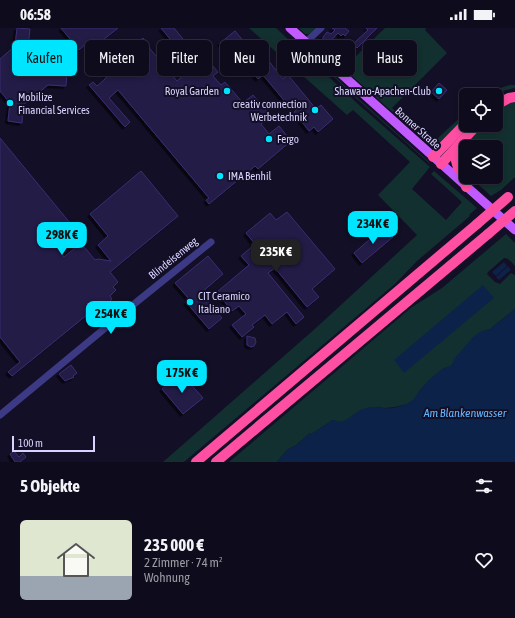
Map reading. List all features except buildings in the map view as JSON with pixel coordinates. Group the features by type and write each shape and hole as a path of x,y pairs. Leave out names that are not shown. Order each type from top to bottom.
{"highway":[{"path":"503,94 515,90"},
{"path":"503,101 515,97"},
{"path":"433,157 459,131"},
{"path":"441,164 471,132"},
{"path":"457,147 456,161 458,168 464,175 466,187"},
{"path":"196,462 512,194"},
{"path":"216,462 515,211"}],"main road":[{"name":"Bonner Straße","path":"290,28 304,40"},
{"name":"Bonner Straße","path":"344,76 515,230"}],"street":[{"path":"308,40 321,28"},
{"name":"Blindeisenweg","path":"0,415 138,300 211,242"}],"green space":[{"path":"249,28 276,28 289,40 277,40 277,53 269,46 269,40 263,40"},
{"path":"299,28 316,28 309,34 305,34"},
{"path":"385,28 426,28 425,30 447,53 392,108 429,140 438,138 459,118 459,124 441,142 432,144 424,140 352,76 355,76 355,57 363,49 363,76 417,76 417,40 373,40"},
{"path":"303,76 328,76 430,167 412,189 446,220 462,202 431,174 434,171 477,208 469,215 470,216 417,261 395,284 184,462 163,462 317,327 417,235 378,195 410,162 353,110 347,115"},
{"path":"333,76 429,163 357,99"},
{"path":"515,85 515,88 503,91 503,88 500,88"},
{"path":"515,101 515,177 501,190 491,196 478,184 503,184 503,140 468,140 475,132 503,132 503,105"},
{"path":"506,234 515,243 515,266 509,260 504,258 487,274 495,282 500,284 511,273 515,275 515,309 490,329 481,332 450,367 444,368 420,390 415,399 408,404 395,407 376,407 361,410 344,422 333,420 313,433 310,433 295,446 288,449 277,462 229,462 412,307 442,288"}],"water":[{"path":"504,262 507,266 496,276 492,272"},
{"path":"508,266 511,270 499,280 496,277"},
{"path":"483,285 494,298 404,373 394,360"},
{"name":"Am Blankenwasser","path":"515,309 515,462 277,462 288,449 295,446 310,433 313,433 333,420 345,420 366,408 393,408 410,402 432,377 454,363 453,360 474,336 480,332 490,329"}],"place":[{"name":"Royal Garden","path":"227,91"},
{"name":"Shawano-Apachen-Club","path":"439,91"},
{"name":"Mobilize Financial Services","path":"10,103"},
{"name":"creativ connection Werbetechnik","path":"315,110"},
{"name":"Fergo","path":"269,139"},
{"name":"IMA Benhil","path":"220,176"},
{"name":"CIT Ceramico Italiano","path":"190,302"}]}
